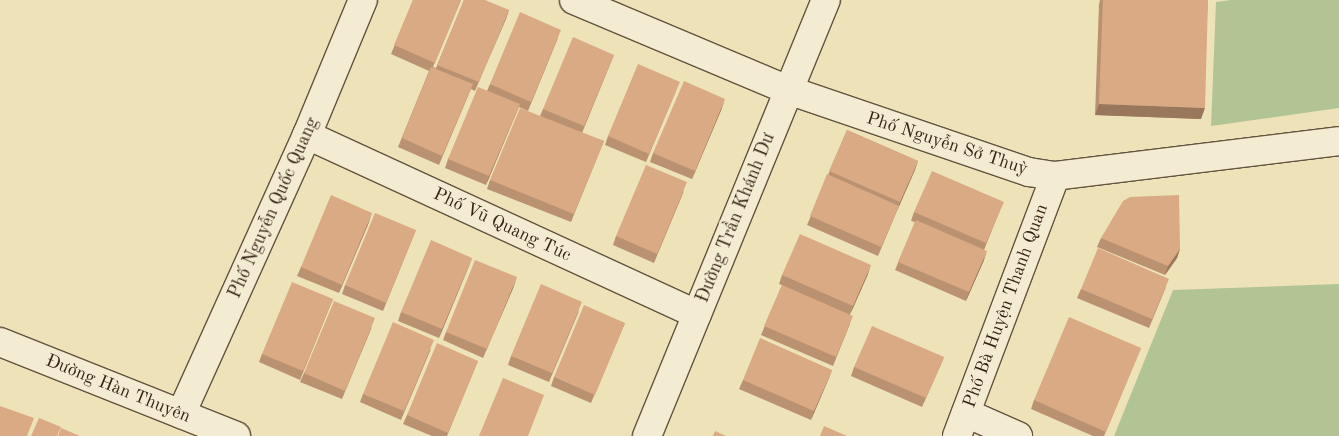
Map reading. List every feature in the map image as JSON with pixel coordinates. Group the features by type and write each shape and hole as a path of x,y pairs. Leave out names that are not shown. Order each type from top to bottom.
{"street":[{"name":"Phố Nguyễn Quốc Quang","path":"181,414 307,136 363,0"},
{"name":"Phố Nguyễn Sở Thuỳ","path":"574,0 788,90 1008,167 1055,176 1338,143"},
{"name":"Đường Trần Khánh Dư","path":"647,436 826,0"},
{"name":"Phố Vũ Quang Túc","path":"307,136 697,314"},
{"name":"Phố Bà Huyện Thanh Quan","path":"962,425 1055,176"},
{"name":"Đường Hàn Thuyên","path":"0,342 236,436"},
{"path":"962,425 1018,436"}],"green space":[{"path":"1231,0 1339,0 1339,108 1211,126 1216,2"},
{"path":"1339,284 1339,436 1114,436 1173,290"}],"building":[{"path":"413,0 461,0 435,63 394,45"},
{"path":"464,0 485,0 509,10 479,82 437,65"},
{"path":"1103,0 1208,0 1205,108 1099,104"},
{"path":"520,12 561,30 531,102 490,84"},
{"path":"573,37 614,55 584,126 543,109"},
{"path":"638,64 680,82 649,154 608,136"},
{"path":"431,67 473,84 442,156 402,138"},
{"path":"684,81 725,99 695,171 653,153"},
{"path":"478,87 520,104 489,176 448,159"},
{"path":"520,108 604,141 574,214 490,180"},
{"path":"847,130 918,161 900,202 829,171"},
{"path":"646,165 687,182 657,254 616,236"},
{"path":"932,171 1004,202 986,243 914,212"},
{"path":"827,174 899,206 881,247 810,216"},
{"path":"331,195 372,213 342,285 301,267"},
{"path":"1179,195 1180,249 1168,266 1101,238 1123,201 1130,197"},
{"path":"375,213 416,230 386,303 345,285"},
{"path":"916,220 987,251 969,292 898,262"},
{"path":"800,234 871,265 853,306 782,275"},
{"path":"431,240 472,258 442,329 401,312"},
{"path":"1098,248 1169,279 1152,319 1081,289"},
{"path":"475,260 517,277 487,349 446,332"},
{"path":"292,282 333,299 303,371 262,354"},
{"path":"541,284 582,302 552,373 511,356"},
{"path":"782,285 853,316 836,357 764,326"},
{"path":"334,301 375,318 345,391 304,373"},
{"path":"584,305 625,323 595,395 554,377"},
{"path":"1069,317 1141,348 1106,432 1034,400"},
{"path":"393,322 434,340 404,411 363,394"},
{"path":"872,326 944,357 926,398 854,367"},
{"path":"760,338 832,370 814,411 743,380"},
{"path":"437,343 478,361 448,433 407,415"},
{"path":"503,378 544,395 528,436 479,436"},
{"path":"0,406 34,418 27,436 0,436"},
{"path":"39,418 61,427 57,436 31,436"},
{"path":"824,426 847,436 820,436"},
{"path":"61,428 80,436 58,436"},
{"path":"715,431 726,436 713,436"}]}
